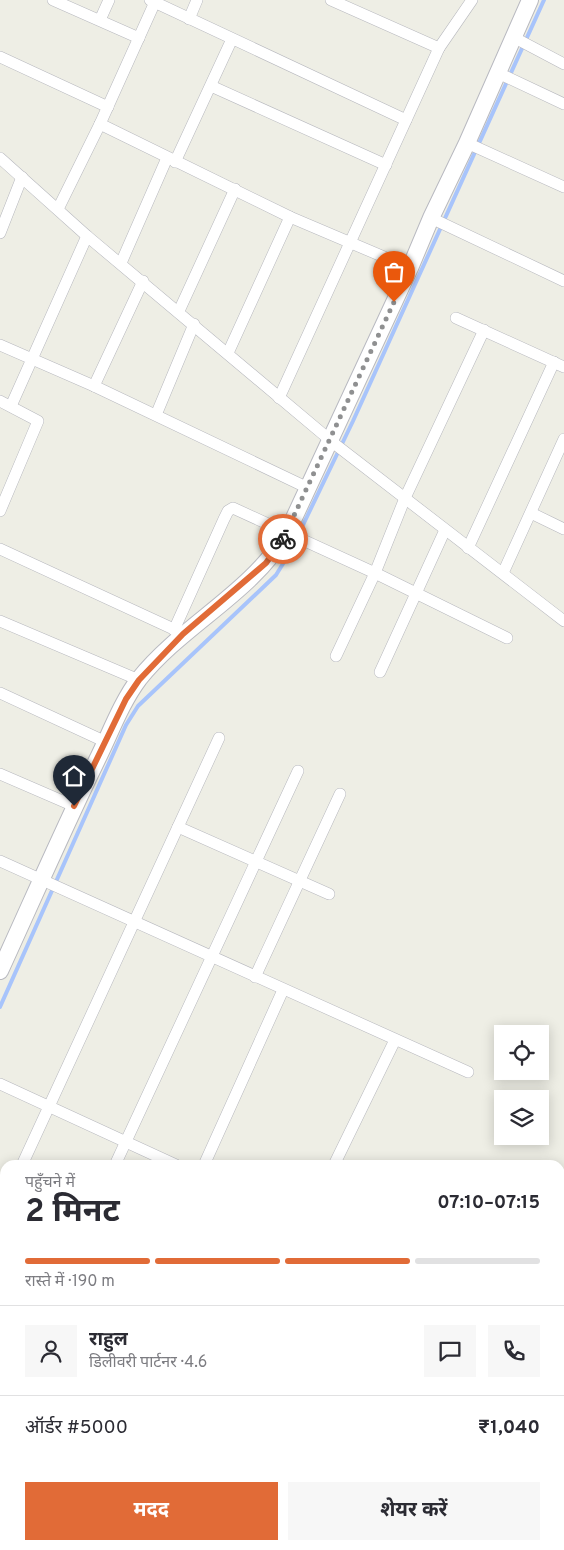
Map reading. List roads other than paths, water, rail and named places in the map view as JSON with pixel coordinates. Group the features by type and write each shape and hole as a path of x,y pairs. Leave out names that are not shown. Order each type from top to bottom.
{"street":[{"path":"53,0 139,38"},
{"path":"100,20 109,0"},
{"path":"189,19 197,0"},
{"path":"331,0 439,48"},
{"path":"279,398 439,48 472,0"},
{"path":"0,971 74,806 126,699 139,680 179,632 266,563 287,533 333,441 431,218 468,143 530,0"},
{"path":"58,209 108,107 139,38 153,1 232,40 406,120"},
{"path":"513,37 564,64"},
{"path":"121,263 171,160 211,86 232,40"},
{"path":"0,57 108,107"},
{"path":"498,73 564,104"},
{"path":"211,86 386,165"},
{"path":"100,124 290,217 410,268"},
{"path":"468,143 564,187"},
{"path":"0,158 87,236 179,311 279,398 468,548 564,621"},
{"path":"0,233 22,177"},
{"path":"179,311 235,189"},
{"path":"228,354 290,217"},
{"path":"431,218 564,281"},
{"path":"11,406 87,236"},
{"path":"94,386 143,281"},
{"path":"456,318 559,365 468,548"},
{"path":"156,415 194,324"},
{"path":"336,656 374,573 405,498 484,330"},
{"path":"0,345 94,386 308,488"},
{"path":"0,400 38,419 0,510"},
{"path":"503,573 564,439"},
{"path":"179,632 228,511 238,509 507,638"},
{"path":"531,513 564,529"},
{"path":"380,672 445,530"},
{"path":"0,549 179,632"},
{"path":"0,621 139,680"},
{"path":"0,693 106,742"},
{"path":"24,1160 219,738"},
{"path":"117,1160 298,771"},
{"path":"0,774 74,806"},
{"path":"256,977 340,794"},
{"path":"178,827 328,894"},
{"path":"0,861 468,1072"},
{"path":"206,1160 283,990"},
{"path":"336,1160 395,1040"},
{"path":"0,1084 165,1160"}],"waterway":[{"path":"0,1007 126,725 138,706 276,575 289,554 353,421 544,0"}]}
